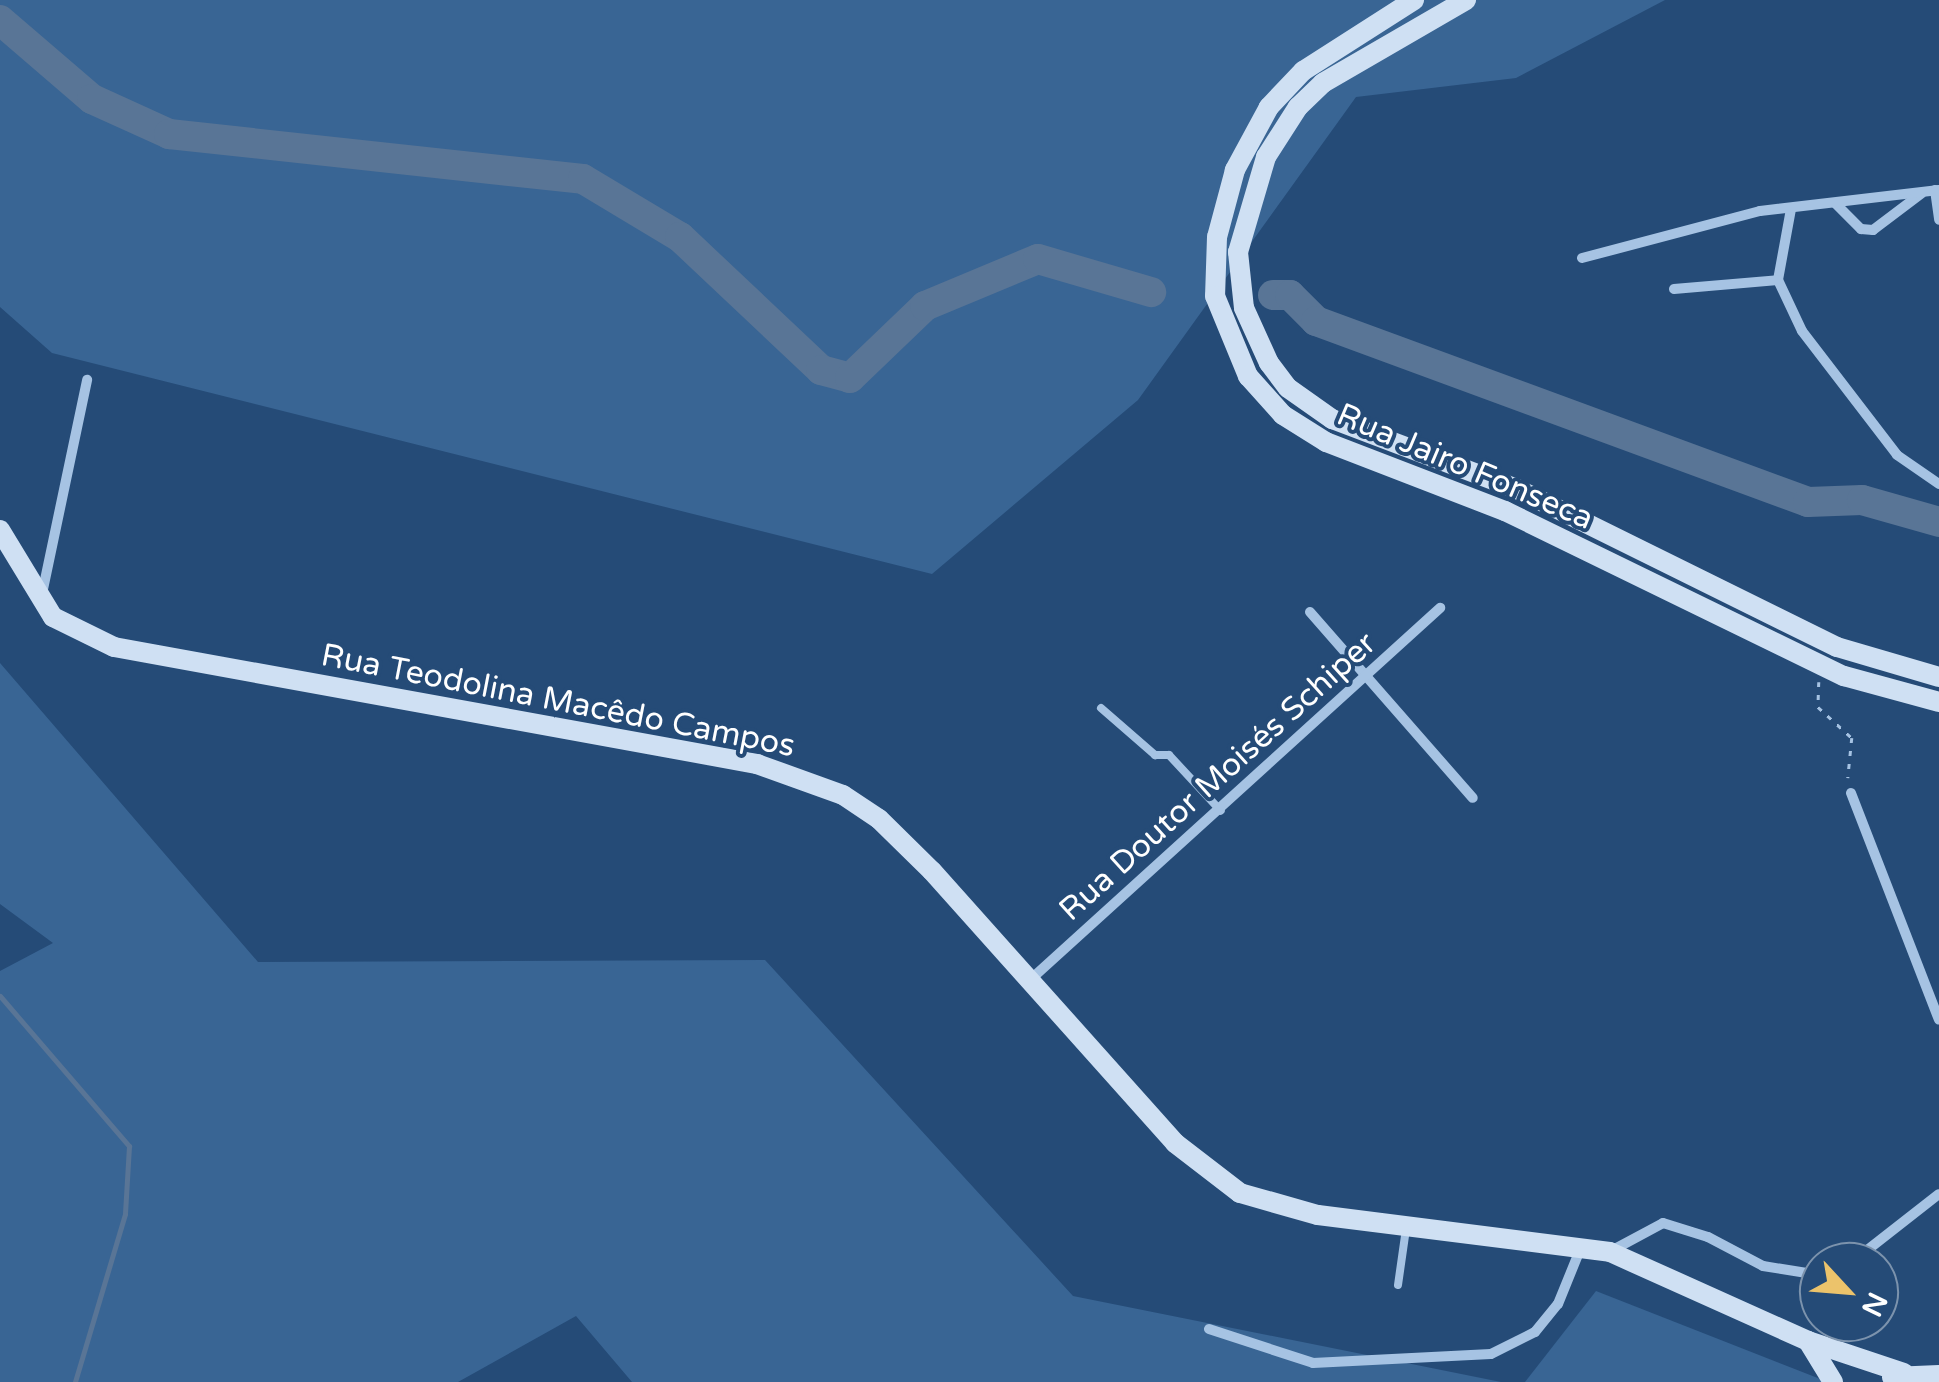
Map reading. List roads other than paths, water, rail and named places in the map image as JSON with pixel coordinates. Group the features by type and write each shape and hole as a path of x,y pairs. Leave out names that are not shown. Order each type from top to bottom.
{"main road":[{"name":"Rua Jairo Fonseca","path":"1414,0 1303,71 1269,107 1235,170 1219,221 1216,296 1240,362 1271,403 1313,436 1505,511 1820,666 1939,702"},
{"name":"Rua Jairo Fonseca","path":"1466,0 1323,82 1298,107 1266,156 1238,252 1244,308 1269,362 1288,388 1332,419 1515,488 1837,647 1939,676"},
{"name":"Rua Teodolina Macêdo Campos","path":"0,530 40,600 70,629 124,650 745,762 814,782 891,830 1174,1144 1225,1184 1277,1207 1582,1244 1610,1252 1799,1337"},
{"path":"1809,1342 1833,1382"},
{"name":"Rua Teodolina Macêdo Campos","path":"1811,1342 1904,1372 1939,1375"},
{"path":"1881,1382 1904,1372"}],"street":[{"path":"1582,258 1791,208 1932,191"},
{"path":"1835,203 1861,229 1872,230 1932,191"},
{"path":"1932,191 1939,220"},
{"path":"1791,208 1778,280 1802,331 1850,400 1897,455 1939,484"},
{"path":"1674,289 1778,280"},
{"path":"40,600 87,380"},
{"name":"Rua Doutor Moisés Schiper","path":"1028,982 1221,811 1440,608"},
{"path":"1310,612 1371,674 1473,798"},
{"path":"1851,794 1939,1020"},
{"path":"1878,1242 1939,1194"},
{"path":"1610,1252 1662,1223 1708,1237 1763,1266 1799,1272"},
{"path":"1209,1328 1313,1363 1491,1354 1535,1332 1558,1304 1582,1244"}],"lane":[{"path":"1101,708 1155,755 1169,755 1221,811"},
{"path":"1398,1284 1406,1225"}],"waterway":[{"path":"0,20 92,99 169,134 583,179 680,237 821,370 850,378 925,306 1038,259 1151,292"},
{"path":"1273,295 1290,295 1316,321 1808,502 1862,500 1939,522"},
{"path":"0,996 129,1146 125,1214 75,1382"}]}
